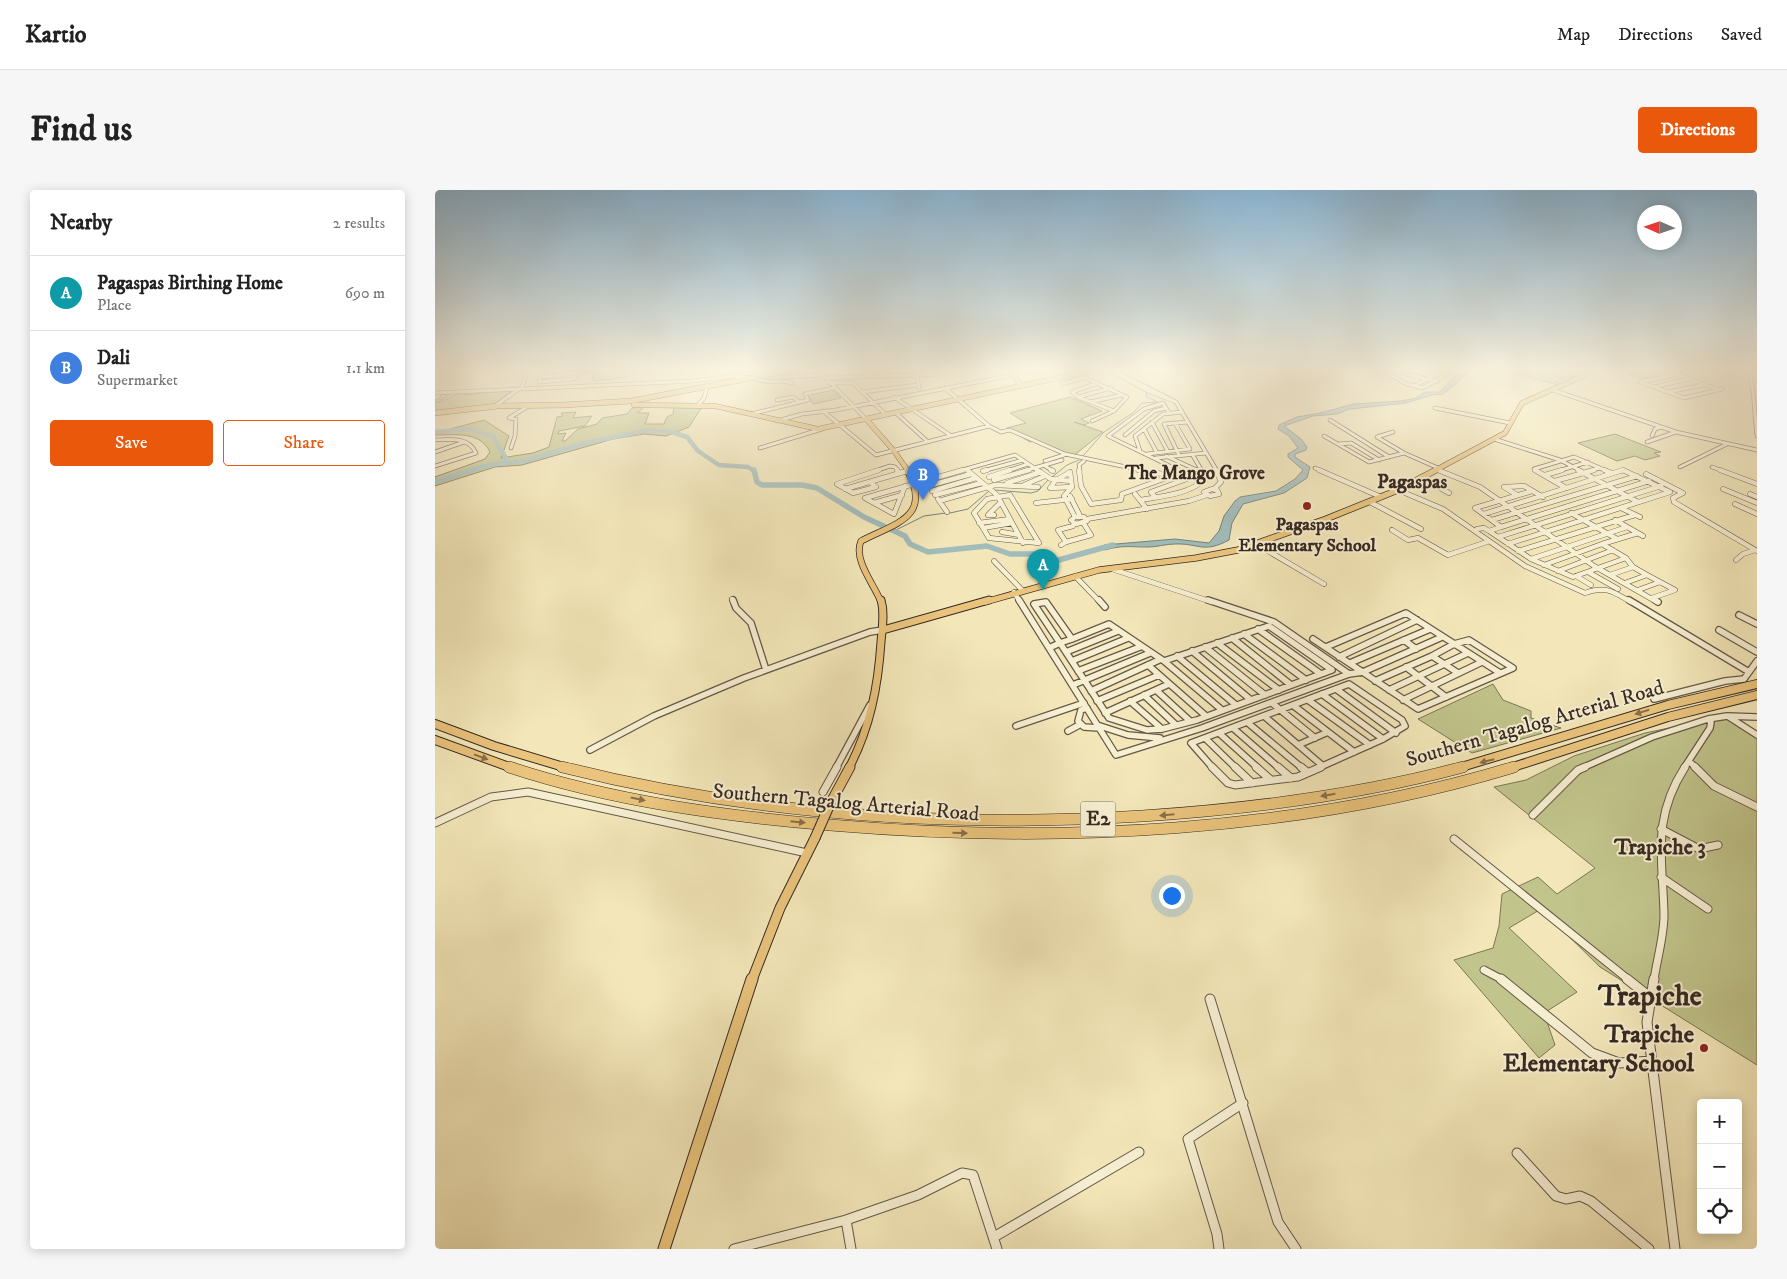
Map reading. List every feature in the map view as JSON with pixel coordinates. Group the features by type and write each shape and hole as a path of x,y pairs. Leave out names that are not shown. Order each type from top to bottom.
{"highway":[{"name":"Southern Tagalog Arterial Road","path":"435,724 500,749 555,766 634,784 729,801 818,812 886,817 981,821 1068,820 1133,818 1292,802 1379,786 1508,756 1684,700 1757,684"},
{"name":"Southern Tagalog Arterial Road","path":"435,740 496,763 562,781 659,804 721,814 887,830 979,834 1059,833 1214,823 1293,814 1373,800 1519,766 1698,708 1757,695"}],"main road":[{"path":"766,417 806,428 823,428 874,417"},
{"path":"883,630 946,614 1015,592 1075,576 1110,568 1196,558 1256,544 1398,490 1505,433 1513,417"},
{"path":"664,1249 689,1182 723,1069 763,949 865,731 874,699 883,630 884,606 876,586 857,552 857,545 913,512 917,493 915,483 894,450 866,419"}],"street":[{"path":"510,417 516,419 511,448"},
{"path":"777,420 792,417"},
{"path":"830,417 876,455 989,426"},
{"path":"901,417 927,441"},
{"path":"923,417 950,435"},
{"path":"979,417 997,431 1004,431 1028,444 1084,460 1163,474 1166,478 1122,493 1121,500 1091,504 1081,486 1079,465 1084,460"},
{"path":"1091,421 1098,417"},
{"path":"1132,417 1108,436 1203,482"},
{"path":"1125,435 1146,417"},
{"path":"1134,438 1157,417"},
{"path":"1160,417 1179,454"},
{"path":"1074,523 1071,520 1077,517 1087,519 1219,494 1214,489 1221,482 1221,478 1185,417"},
{"path":"1482,417 1510,423"},
{"path":"1633,417 1676,432 1757,450"},
{"path":"1753,417 1757,436"},
{"path":"1330,420 1389,457"},
{"path":"1152,422 1167,450"},
{"path":"1164,424 1187,422"},
{"path":"1147,454 1190,448 1175,423"},
{"path":"1651,436 1655,429 1661,427"},
{"path":"760,448 823,428"},
{"path":"1144,429 1156,452"},
{"path":"1115,430 1134,438 1140,451"},
{"path":"1393,432 1377,437 1404,453 1480,487 1597,568 1658,602"},
{"path":"1647,442 1676,432"},
{"path":"1324,436 1369,462 1404,453"},
{"path":"435,440 455,439 466,442 473,446 476,453 435,466"},
{"path":"1494,439 1562,461 1638,502"},
{"path":"435,452 466,442"},
{"path":"1339,444 1351,443 1379,460"},
{"path":"1680,467 1727,444"},
{"path":"1050,455 1057,452"},
{"path":"1156,458 1179,454 1206,453"},
{"path":"1140,500 1177,494 1200,485 1206,478 1192,454"},
{"path":"905,486 895,514 865,498 905,486 915,483 1015,455 1050,478 1071,481"},
{"path":"994,480 1035,468 1065,455"},
{"path":"1165,456 1203,473"},
{"path":"1567,488 1533,468 1574,457 1612,473"},
{"path":"1023,460 983,471 1001,485 1038,487"},
{"path":"1045,463 1062,460"},
{"path":"1055,462 1061,467"},
{"path":"1545,475 1587,462"},
{"path":"1045,463 1053,471"},
{"path":"989,476 1028,464"},
{"path":"1551,464 1572,476"},
{"path":"861,476 867,483 876,487 853,493 837,484 881,469 893,466 899,474"},
{"path":"1712,466 1757,484"},
{"path":"1315,468 1381,497"},
{"path":"1555,481 1600,468"},
{"path":"881,469 887,477"},
{"path":"966,469 998,496 1023,543"},
{"path":"845,489 907,470"},
{"path":"1484,514 1625,470 1670,492 1508,544"},
{"path":"939,501 986,487 1001,485 1041,472"},
{"path":"1021,486 1070,472 1072,487 1067,493 1065,500"},
{"path":"928,486 971,474"},
{"path":"1646,474 1683,493 1673,498 1674,502 1756,551"},
{"path":"1492,520 1637,476"},
{"path":"1155,497 1151,492 1192,477"},
{"path":"1421,477 1449,493"},
{"path":"932,491 976,478"},
{"path":"1050,478 1050,488 1072,487"},
{"path":"923,481 947,512"},
{"path":"1489,531 1649,481"},
{"path":"935,495 982,483"},
{"path":"1517,495 1505,487 1524,486 1617,539"},
{"path":"1498,537 1661,486"},
{"path":"1723,489 1757,503"},
{"path":"1398,490 1443,509 1487,542 1525,566 1585,593 1600,588 1613,591 1749,672"},
{"path":"1501,527 1475,508 1532,490"},
{"path":"1053,500 1054,493"},
{"path":"1067,493 1072,499 1077,517"},
{"path":"874,503 902,494"},
{"path":"1135,494 1147,509"},
{"path":"1750,494 1757,497"},
{"path":"1009,495 1039,544 989,538 974,513 987,499 998,496 1009,495"},
{"path":"1037,503 1072,499"},
{"path":"1065,500 1077,517"},
{"path":"994,515 989,515 1001,502"},
{"path":"1370,502 1421,529"},
{"path":"1735,504 1757,514"},
{"path":"1517,551 1594,526 1637,516 1621,508"},
{"path":"1083,524 1087,519"},
{"path":"1544,564 1617,539 1641,535 1615,520"},
{"path":"979,522 1011,521"},
{"path":"983,528 1011,521"},
{"path":"1061,545 1091,535 1083,524 1074,523"},
{"path":"1066,542 1058,530 1073,526 1074,523"},
{"path":"1531,559 1565,546 1627,527"},
{"path":"1477,529 1484,528 1531,559 1591,584"},
{"path":"1392,530 1408,540 1418,538 1448,555 1487,542"},
{"path":"1002,532 1019,535"},
{"path":"1256,544 1324,584"},
{"path":"1602,544 1626,558 1633,567 1675,590 1652,598"},
{"path":"1558,571 1613,550"},
{"path":"1736,560 1743,554 1756,551"},
{"path":"1564,584 1574,576 1626,558"},
{"path":"994,561 1022,590"},
{"path":"1610,575 1633,567"},
{"path":"1110,568 1274,622 1349,674"},
{"path":"1588,572 1616,589 1647,575"},
{"path":"1075,576 1105,607"},
{"path":"1638,590 1660,582"},
{"path":"1015,592 1116,755 1202,728 1349,674 1363,672 1443,637"},
{"path":"732,599 736,608 751,623 766,670"},
{"path":"1072,639 1046,602 1034,604 1097,701 1109,718 1147,730 1163,729 1190,722 1332,670 1272,627 1161,660 1091,691"},
{"path":"1326,647 1406,613 1500,672"},
{"path":"1739,616 1757,624"},
{"path":"1339,657 1417,620"},
{"path":"1049,648 1109,624 1161,660 1222,710"},
{"path":"1350,663 1430,629"},
{"path":"590,750 655,716 766,670 870,632 883,630"},
{"path":"1258,630 1321,674"},
{"path":"1719,630 1757,652"},
{"path":"1066,652 1118,631"},
{"path":"1244,634 1306,680"},
{"path":"1072,661 1128,638"},
{"path":"1232,638 1291,685"},
{"path":"1313,639 1403,700 1418,709 1513,668 1469,640 1454,644 1432,656 1375,681"},
{"path":"1404,640 1416,648"},
{"path":"1217,643 1279,690"},
{"path":"1078,671 1140,647"},
{"path":"1205,647 1265,695"},
{"path":"1192,651 1251,700"},
{"path":"1073,685 1150,653"},
{"path":"1389,690 1468,653"},
{"path":"1177,656 1236,705"},
{"path":"1432,656 1458,673"},
{"path":"1654,699 1725,681 1744,679 1757,661"},
{"path":"1403,700 1482,662"},
{"path":"1148,665 1206,716"},
{"path":"1406,668 1446,697"},
{"path":"1097,701 1159,675"},
{"path":"1341,677 1405,723 1403,729 1323,766 1291,778 1235,785 1229,784 1191,746 1192,742 1294,706 1349,684"},
{"path":"1105,713 1169,684"},
{"path":"1336,689 1396,733"},
{"path":"1156,690 1190,722"},
{"path":"1322,694 1383,739"},
{"path":"1144,695 1176,725"},
{"path":"823,792 874,699"},
{"path":"1308,700 1370,745"},
{"path":"1130,701 1163,729"},
{"path":"1272,703 1315,738"},
{"path":"1016,726 1069,708 1085,706"},
{"path":"1085,706 1079,714 1078,721 1091,729 1098,726 1119,734 1144,739 1169,737"},
{"path":"1294,706 1354,752"},
{"path":"1069,708 1079,714"},
{"path":"1264,716 1323,766"},
{"path":"1533,815 1578,770 1652,737 1708,719 1727,716 1757,716"},
{"path":"1727,716 1757,735"},
{"path":"1675,1249 1647,1022 1664,917 1661,877 1661,829 1674,784 1709,728 1711,722 1708,719"},
{"path":"1248,722 1307,772"},
{"path":"1068,730 1081,724"},
{"path":"1233,728 1291,778"},
{"path":"1298,745 1328,732"},
{"path":"1219,733 1271,780"},
{"path":"1205,738 1252,782"},
{"path":"1689,761 1713,786 1757,807"},
{"path":"435,823 483,799 516,791 807,853"},
{"path":"1661,829 1699,849 1718,845"},
{"path":"1454,839 1499,878 1563,925 1651,998"},
{"path":"1661,877 1708,909"},
{"path":"1484,970 1504,980 1589,1050 1610,1062 1630,1064 1652,1061"},
{"path":"1211,999 1278,1222 1296,1249"},
{"path":"1219,1249 1217,1234 1188,1139 1243,1103"},
{"path":"994,1238 1139,1152"},
{"path":"1517,1153 1557,1196 1566,1199 1580,1196 1591,1201 1649,1249"},
{"path":"734,1249 846,1220 918,1195 962,1173 973,1175 997,1249"},
{"path":"846,1220 851,1249"}],"green space":[{"path":"557,417 591,417 585,426 559,431 558,434 566,433 562,441 565,441 578,429 597,424 602,418 647,417 645,424 664,424 667,417 695,417 689,427 666,436 644,434 613,439 522,465 495,467 435,486 435,477 485,459 490,452 486,445 474,437 435,435 435,433 484,420 509,436 501,458 533,453 549,447"},
{"path":"1017,417 1085,417 1081,419 1089,423 1084,425 1074,422 1103,432 1072,457 1034,441 1030,442 1007,428 1026,423"},
{"path":"1615,434 1661,452 1654,453 1660,456 1645,460 1635,456 1617,461 1578,443"},
{"path":"1493,684 1503,700 1531,711 1531,718 1561,728 1472,753 1418,719"},
{"path":"1727,716 1757,734 1757,1065 1600,967 1541,909 1509,928 1577,992 1544,1013 1555,1045 1539,1058 1454,960 1493,948 1499,926 1502,894 1538,877 1557,894 1595,868 1494,787 1526,780 1574,756 1645,733"}],"water":[{"path":"1296,417 1309,417 1284,426 1301,439 1307,447 1306,450 1295,454 1295,457 1310,467 1307,478 1284,493 1243,504 1232,523 1229,540 1207,547 1175,544 1151,547 1121,547 1105,550 1104,545 1175,539 1209,543 1219,531 1224,516 1240,497 1276,491 1295,479 1303,470 1288,457 1288,454 1298,448 1289,436 1278,429 1279,425"}],"waterway":[{"path":"1083,456 1104,432 1126,417"},
{"path":"435,432 469,429 493,436 507,460 505,463"},
{"path":"505,463 524,461 589,442 644,431 668,431 687,437 698,451 719,465 748,467 754,471"},
{"path":"1052,477 1067,465 1079,460"},
{"path":"468,471 489,465 505,463"},
{"path":"435,482 472,470"},
{"path":"754,470 757,482 762,485 802,485 817,488 864,517 905,536 910,544 928,552 987,546 1010,554 1037,554 1046,560 1055,561 1113,545"},
{"path":"994,490 1031,493 1038,491 1049,479"},
{"path":"950,513 968,509 989,491"},
{"path":"894,531 924,516 946,513"}],"place":[{"name":"Dali","path":"923,500"},
{"name":"Pagaspas Elementary School","path":"1307,506"},
{"name":"Pagaspas Birthing Home","path":"1043,590"},
{"name":"Trapiche Elementary School","path":"1704,1048"}],"district":[{"name":"The Mango Grove","path":"1195,473"},
{"name":"Pagaspas","path":"1412,482"},
{"name":"Trapiche 3","path":"1660,847"},
{"name":"Trapiche","path":"1650,997"}]}
